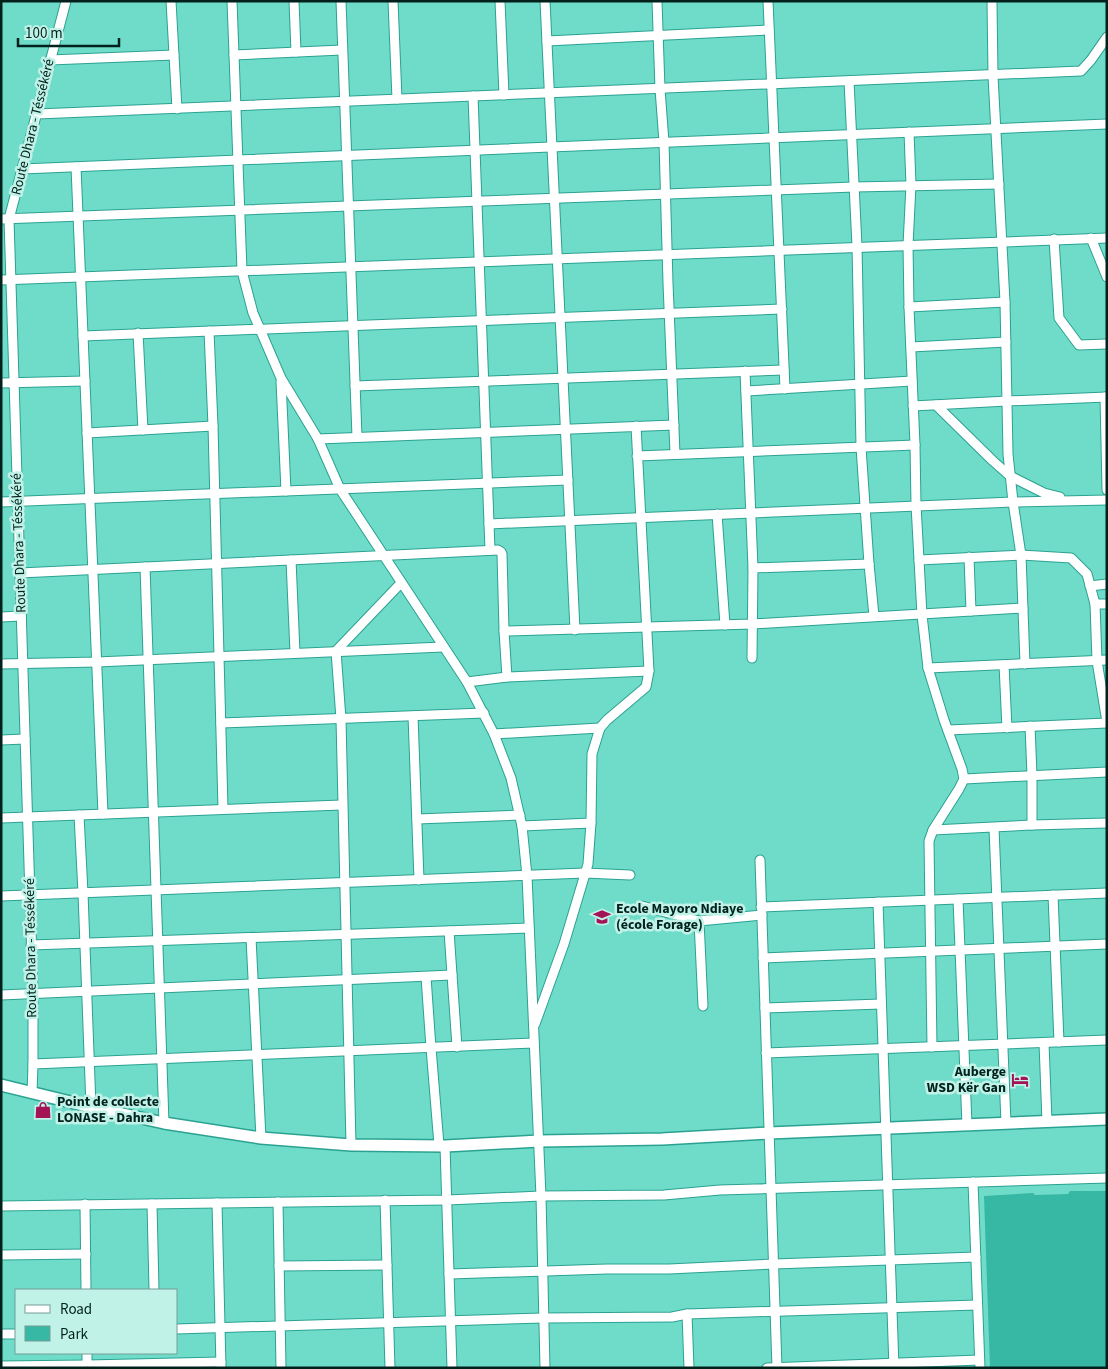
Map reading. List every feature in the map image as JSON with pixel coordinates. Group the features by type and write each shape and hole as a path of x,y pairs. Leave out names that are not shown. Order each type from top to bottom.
{"main road":[{"path":"1,1085 164,1123 261,1138 351,1145 442,1145 662,1139 1107,1119"}],"street":[{"name":"Route Dhara - Téssékéré","path":"32,1092 32,945 22,616 11,280 5,219 22,169 66,1"},
{"path":"171,1 177,108"},
{"path":"232,1 242,271 253,312 281,378 318,439 340,489 467,682 484,713 511,778 520,815 527,876 541,1196 543,1318 546,1368"},
{"path":"294,1 296,52"},
{"path":"340,1 357,437"},
{"path":"392,1 397,100"},
{"path":"500,1 504,95"},
{"path":"545,1 575,630"},
{"path":"657,1 675,454"},
{"path":"768,1 785,389"},
{"path":"992,1 993,76 1005,302 1008,454 1021,555 1025,664"},
{"path":"547,41 769,30"},
{"path":"37,114 1081,71 1107,37"},
{"path":"234,55 342,50"},
{"path":"50,60 174,55"},
{"path":"849,81 862,447 874,616"},
{"path":"473,96 490,550"},
{"path":"22,169 1107,124"},
{"path":"909,132 911,185 908,245 910,347 922,615 928,668 964,779 932,830 929,841 932,1047"},
{"path":"76,167 103,814"},
{"path":"5,219 854,187 999,184"},
{"path":"1091,238 1107,277"},
{"path":"1,280 856,246 1107,238"},
{"path":"1054,239 1059,318 1079,345 1107,344"},
{"path":"909,307 1005,302"},
{"path":"83,336 782,309"},
{"path":"209,331 223,809"},
{"path":"138,333 143,430"},
{"path":"910,347 1006,342"},
{"path":"355,386 784,370"},
{"path":"745,371 753,568 752,658"},
{"path":"281,378 286,491"},
{"path":"1,383 85,381"},
{"path":"746,391 912,381"},
{"path":"913,406 1106,397 1107,490"},
{"path":"936,405 993,462 1010,476 1044,493 1070,500"},
{"path":"318,439 674,425"},
{"path":"87,433 213,426"},
{"path":"534,1029 564,944 588,864 592,754 600,728 646,688 649,670 636,426"},
{"path":"637,456 915,444"},
{"path":"1,502 568,480"},
{"path":"489,524 1013,502 1107,500"},
{"path":"717,514 725,625"},
{"path":"20,573 498,550 502,554 507,677"},
{"path":"919,560 1021,555 1071,558 1087,574 1095,604 1107,722 948,730"},
{"path":"969,557 971,611"},
{"path":"290,560 295,653"},
{"path":"753,568 869,564"},
{"path":"145,567 164,1123"},
{"path":"351,1145 341,719 336,651 401,583"},
{"path":"1090,586 1107,584"},
{"path":"1095,604 1107,604"},
{"path":"504,631 752,624 1023,608"},
{"path":"1,617 22,616"},
{"path":"1,664 97,662 443,647"},
{"path":"928,668 1102,661"},
{"path":"1004,665 1007,728"},
{"path":"467,682 507,677 649,670"},
{"path":"221,723 484,713"},
{"path":"413,716 419,880"},
{"path":"1030,726 1032,825"},
{"path":"494,734 600,728"},
{"path":"1,740 25,740"},
{"path":"964,779 1107,772"},
{"path":"1,818 342,805"},
{"path":"79,815 91,1107"},
{"path":"417,820 520,815"},
{"path":"522,826 590,823"},
{"path":"932,830 1107,823"},
{"path":"994,828 1006,1123"},
{"path":"760,860 777,1368"},
{"path":"1,896 585,873 630,875"},
{"path":"642,906 699,921 762,911 878,902 1107,893"},
{"path":"1053,895 1059,1042"},
{"path":"958,899 968,1125"},
{"path":"878,902 894,1365"},
{"path":"699,921 703,1006"},
{"path":"32,945 529,928"},
{"path":"449,930 457,1047"},
{"path":"251,938 261,1138"},
{"path":"763,958 1107,944"},
{"path":"1,995 452,975"},
{"path":"426,977 431,1048 447,1200 452,1368"},
{"path":"765,1008 881,1004"},
{"path":"766,1053 1107,1040"},
{"path":"33,1064 534,1043"},
{"path":"1044,1043 1047,1122"},
{"path":"1,1206 664,1195 720,1190 1107,1178"},
{"path":"767,1368 979,1364 973,1182"},
{"path":"384,1200 390,1368"},
{"path":"278,1202 281,1368"},
{"path":"1,1366 221,1365 217,1203"},
{"path":"85,1204 86,1289"},
{"path":"152,1204 154,1289"},
{"path":"1,1255 86,1254"},
{"path":"449,1274 669,1269 976,1257"},
{"path":"279,1266 387,1265"},
{"path":"178,1329 672,1316 978,1305"},
{"path":"687,1314 690,1368"},
{"path":"1,1334 15,1334"},
{"path":"87,1354 87,1367"}],"green space":[{"path":"1070,1191 1107,1191 1107,1368 990,1368 984,1196 1033,1193 1035,1195 1068,1194"}],"place":[{"name":"Ecole Mayoro Ndiaye (école Forage)","path":"602,917"},
{"name":"Auberge WSD Kër Gan","path":"1020,1080"},
{"name":"Point de collecte LONASE - Dahra","path":"43,1110"}]}
